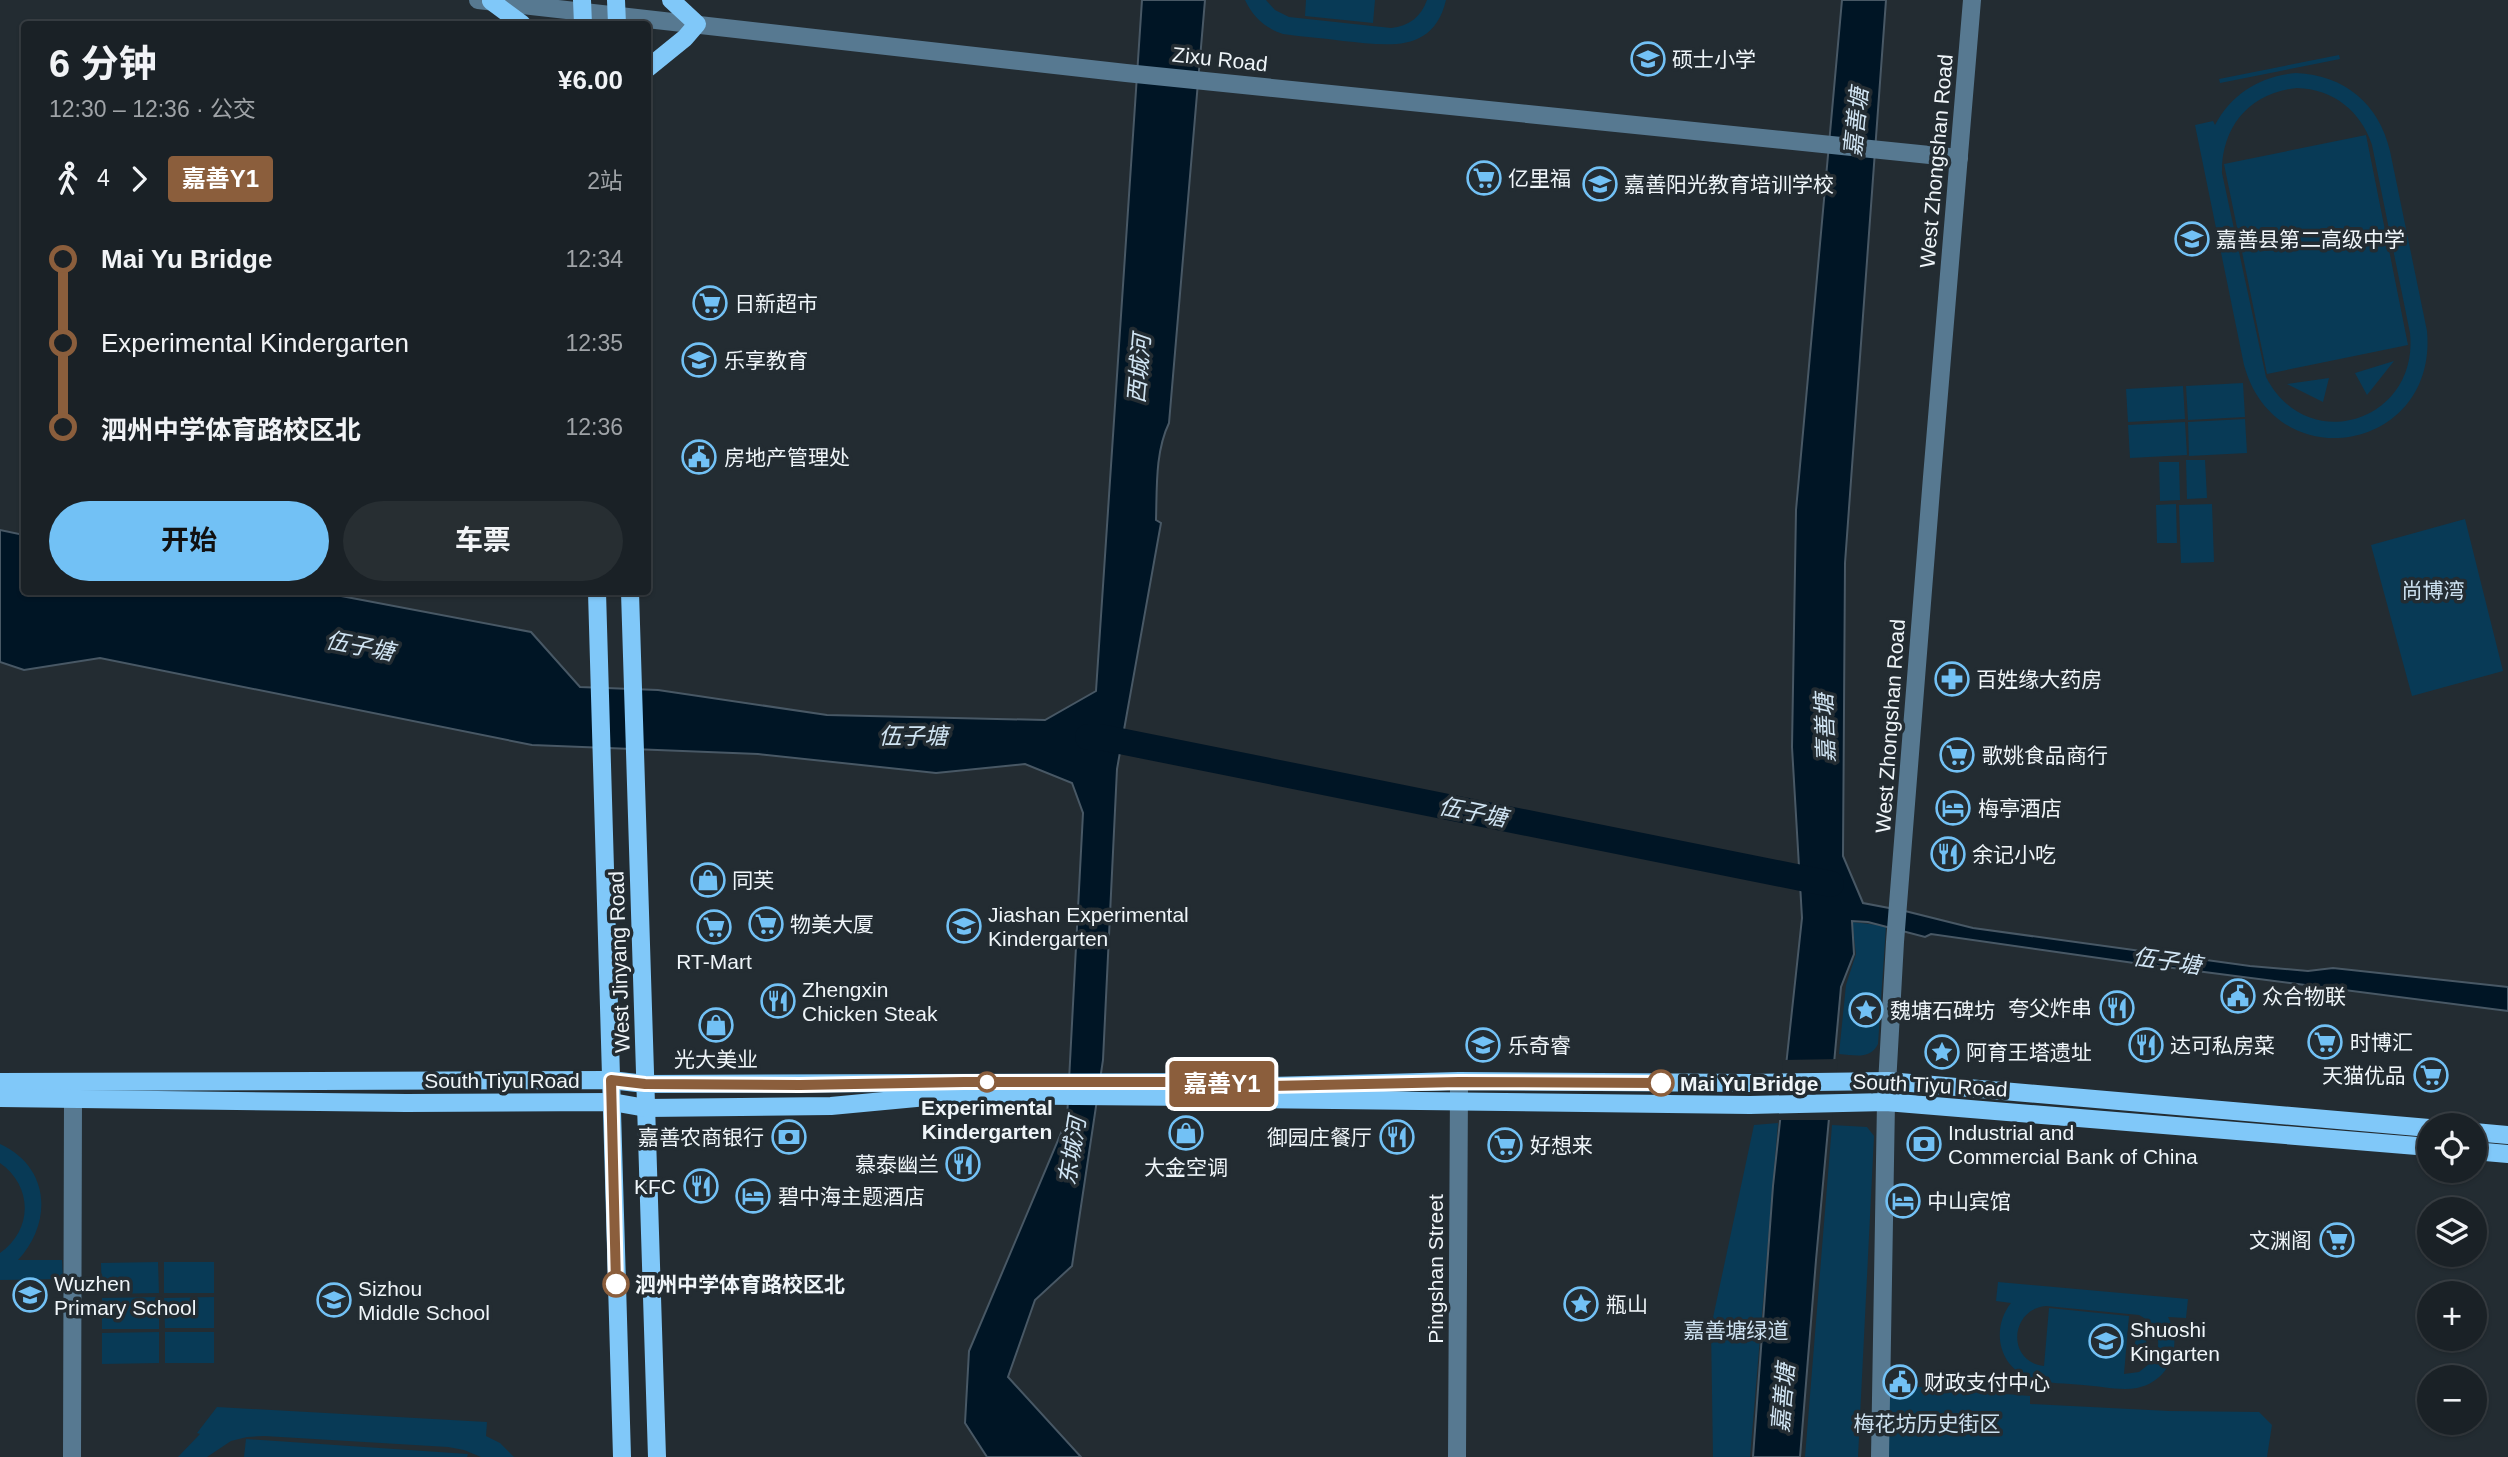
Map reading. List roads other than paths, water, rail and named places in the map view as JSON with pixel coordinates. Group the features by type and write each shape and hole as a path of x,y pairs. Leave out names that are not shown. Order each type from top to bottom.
{"main road":[{"path":"488,0 518,21"},
{"path":"651,66 685,38 697,24 671,0"},
{"name":"West Jinyang Road","path":"597,595 622,1457"},
{"name":"West Jinyang Road","path":"630,595 657,1457"},
{"name":"South Tiyu Road","path":"0,1082 611,1080 645,1084 800,1085 872,1082 1459,1102 1750,1105 1886,1102 2417,1146"},
{"name":"South Tiyu Road","path":"1136,1089 1203,1082 1266,1086 1459,1082 1888,1081 2417,1127"},
{"name":"South Tiyu Road","path":"0,1098 406,1103 612,1102 646,1108 831,1106 1020,1089"},
{"path":"2487,1133 2508,1135"},
{"path":"2487,1152 2508,1154"}],"street":[{"name":"Zixu Road","path":"488,0 1126,74 1959,158"},
{"name":"West Zhongshan Road","path":"1880,1457 1886,1102 1895,942 1972,0"},
{"path":"71,1082 72,1457"},
{"name":"Pingshan Street","path":"1457,1457 1459,1082"}],"water":[{"path":"1142,0 1205,0 1169,423 1161,446 1158,471 1156,520 1161,523 1117,769 1103,1060 1072,1266 1035,1300 1008,1377 1081,1457 987,1457 965,1423 969,1351 1067,1119 1083,813 1072,783 1025,764 936,773 758,754 532,745 100,658 24,670 0,662 0,530 21,534 21,595 336,595 531,632 580,687 658,690 827,715 1045,720 1096,691"},
{"name":"嘉善塘","path":"1842,0 1886,0 1845,563 1843,856 1863,903 1973,928 2250,966 2308,971 2333,968 2508,987 2508,1011 1931,934 1925,937 1868,922 1852,921 1854,954 1841,987 1800,1457 1753,1457 1773,1186 1802,918 1792,747 1796,510"}],"waterway":[{"name":"伍子塘","path":"1088,737 1100,737 1831,884"}],"place":[{"name":"硕士小学","path":"1648,59"},
{"name":"亿里福","path":"1484,178"},
{"name":"嘉善阳光教育培训学校","path":"1600,184"},
{"name":"嘉善县第二高级中学","path":"2192,239"},
{"name":"日新超市","path":"710,303"},
{"name":"乐享教育","path":"699,360"},
{"name":"房地产管理处","path":"699,457"},
{"name":"百姓缘大药房","path":"1952,679"},
{"name":"歌姚食品商行","path":"1957,755"},
{"name":"梅亭酒店","path":"1953,808"},
{"name":"余记小吃","path":"1948,854"},
{"name":"同芙","path":"708,880"},
{"name":"物美大厦","path":"766,924"},
{"name":"Jiashan Experimental Kindergarten","path":"964,926"},
{"name":"RT-Mart","path":"714,927"},
{"name":"众合物联","path":"2238,996"},
{"name":"Zhengxin Chicken Steak","path":"778,1001"},
{"name":"夸父炸串","path":"2117,1008"},
{"name":"魏塘石碑坊","path":"1866,1010"},
{"name":"光大美业","path":"716,1025"},
{"name":"时博汇","path":"2325,1042"},
{"name":"乐奇睿","path":"1483,1045"},
{"name":"达可私房菜","path":"2146,1045"},
{"name":"阿育王塔遗址","path":"1942,1052"},
{"name":"天猫优品","path":"2431,1075"},
{"name":"Experimental Kindergarten","path":"987,1082"},
{"name":"Mai Yu Bridge","path":"1661,1083"},
{"name":"大金空调","path":"1186,1133"},
{"name":"嘉善农商银行","path":"789,1137"},
{"name":"御园庄餐厅","path":"1397,1137"},
{"name":"Industrial and Commercial Bank of China","path":"1924,1144"},
{"name":"好想来","path":"1505,1145"},
{"name":"慕泰幽兰","path":"963,1164"},
{"name":"KFC","path":"701,1186"},
{"name":"碧中海主题酒店","path":"753,1196"},
{"name":"中山宾馆","path":"1903,1201"},
{"name":"文渊阁","path":"2337,1240"},
{"name":"泗州中学体育路校区北","path":"616,1284"},
{"name":"Wuzhen Primary School","path":"30,1295"},
{"name":"Sizhou Middle School","path":"334,1300"},
{"name":"瓶山","path":"1581,1304"},
{"name":"Shuoshi Kingarten","path":"2106,1341"},
{"name":"财政支付中心","path":"1900,1382"}],"water label":[{"name":"西城河","path":"1139,369"},
{"name":"东城河","path":"1072,1151"}],"park label":[{"name":"尚博湾","path":"2433,590"},
{"name":"嘉善塘绿道","path":"1736,1330"},
{"name":"梅花坊历史街区","path":"1927,1423"}]}
